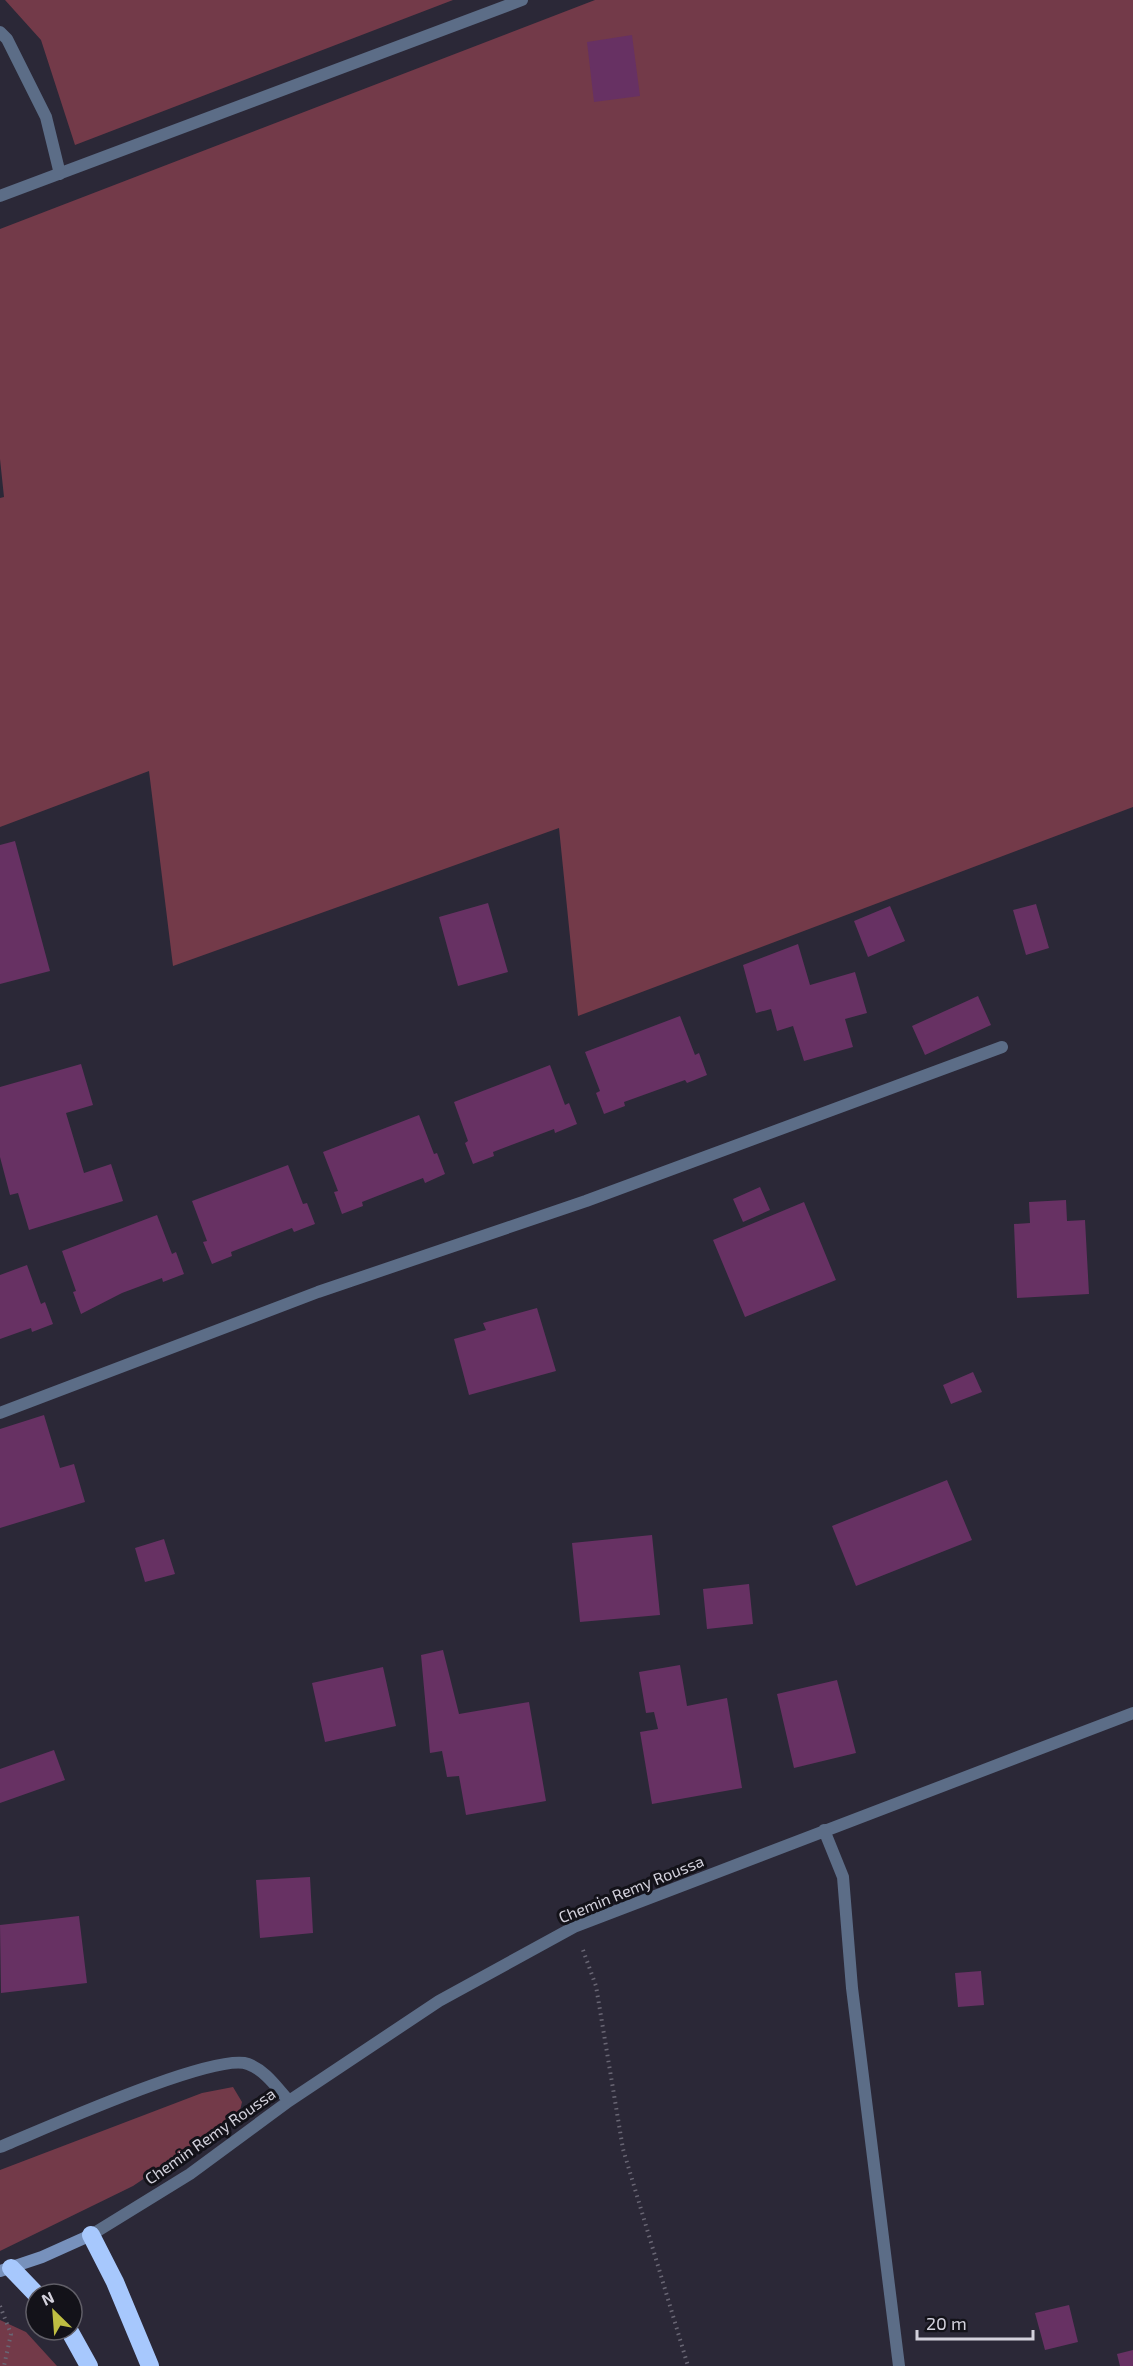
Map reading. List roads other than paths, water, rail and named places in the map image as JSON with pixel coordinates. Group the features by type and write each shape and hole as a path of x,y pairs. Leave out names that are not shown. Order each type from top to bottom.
{"highway":[{"path":"91,2235 115,2282 150,2366"},
{"path":"5,2270 24,2285"},
{"path":"76,2342 89,2366"}],"main road":[{"path":"5,2270 91,2235"}],"street":[{"path":"0,196 522,0"},
{"path":"0,32 7,39 46,117 60,174"},
{"path":"0,1413 318,1292 586,1202 1002,1047"},
{"name":"Chemin Remy Roussa","path":"91,2235 190,2174 289,2101 439,2001 574,1927 1133,1713"},
{"path":"824,1830 843,1877 852,1988 899,2366"},
{"path":"0,2147 176,2077 218,2064 247,2064 268,2077 289,2101"}]}
